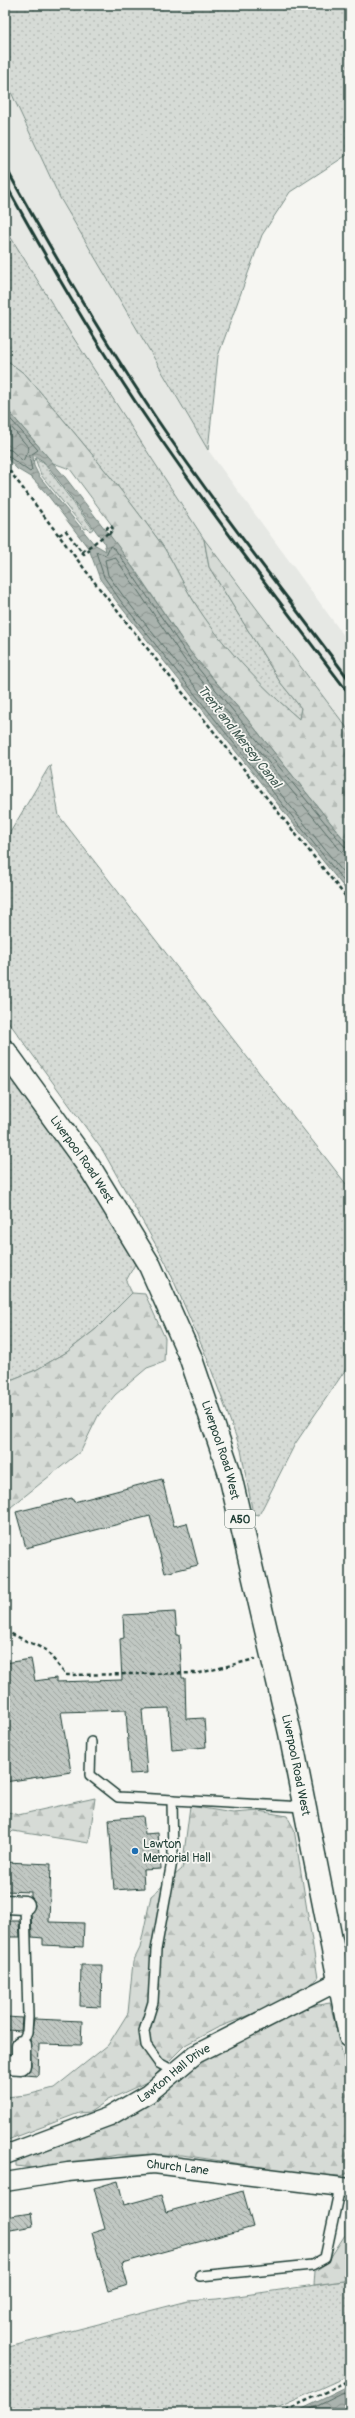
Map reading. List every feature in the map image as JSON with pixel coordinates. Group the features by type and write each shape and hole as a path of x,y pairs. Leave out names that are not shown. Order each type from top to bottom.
{"main road":[{"name":"Liverpool Road West","path":"5,1051 92,1171 150,1266 190,1356 229,1471 272,1655 350,2036"}],"street":[{"path":"5,1904 25,1905"},
{"name":"Lawton Hall Drive","path":"5,2155 110,2116 148,2094 196,2054 339,1981"},
{"path":"5,2064 20,2064 21,2045"},
{"name":"Church Lane","path":"8,2177 154,2164 345,2187"}],"lane":[{"path":"91,1742 90,1775 118,1797 304,1807"},
{"path":"172,1800 173,1856 156,1950 153,2002 144,2031 146,2045 159,2063 175,2072"},
{"path":"21,2045 27,2032 28,2016 25,1905"},
{"path":"200,2276 312,2265 325,2258 345,2187"}],"path":[{"path":"5,464 58,535 350,902"},
{"path":"58,535 66,531 82,552 89,549 93,543 107,534"},
{"path":"5,1631 46,1650 66,1675 200,1673 272,1655"},
{"path":"279,2413 350,2381"}],"shaded area":[{"path":"5,78 60,198 208,450 350,644 350,732 204,539 69,331 5,228"}],"green space":[{"path":"5,5 350,5 350,153 290,192 262,235 218,356 208,450 60,198 15,101 5,78"},
{"path":"5,228 69,331 204,539 209,567 280,682 301,708 299,719 270,693 215,633 193,600 165,549 128,499 26,375 5,359"},
{"path":"5,359 26,375 128,499 165,549 203,616 228,648 270,693 299,719 301,708 280,682 209,567 204,539 350,732 350,847 240,710 191,653 135,570 109,537 114,528 70,469 53,463 5,407"},
{"path":"35,458 43,462 93,529 90,531 87,528 85,529 41,475"},
{"path":"50,765 59,816 350,1189 350,1363 295,1444 259,1515 253,1514 241,1450 207,1358 166,1263 103,1151 5,1017 5,841"},
{"path":"5,1070 74,1164 106,1213 135,1264 126,1281 132,1293 96,1329 67,1352 36,1370 13,1379 5,1391"},
{"path":"132,1293 145,1294 165,1338 164,1362 147,1368 115,1395 98,1416 81,1451 11,1507 5,1519 5,1391 13,1379 36,1370 67,1352 96,1329"},
{"path":"95,1798 89,1843 13,1831 5,1839 5,1811 18,1815"},
{"path":"190,1806 233,1813 259,1811 287,1816 294,1829 318,1978 298,1996 217,2028 185,2045 149,2081 108,2100 90,2112 79,2113 5,2141 5,2097 27,2095 54,2088 108,2045 128,2013 133,1962 140,1948 151,1896 182,1869"},
{"path":"330,2003 350,2085 350,2172 342,2176 312,2175 182,2155 117,2155 40,2169 16,2166 16,2158 89,2133 153,2102 183,2072 215,2053 300,2008"},
{"path":"350,2205 350,2280 314,2285 315,2271 327,2263 345,2235 345,2218"},
{"path":"350,2280 350,2375 266,2413 5,2413 5,2348 188,2301 217,2299"}],"water":[{"name":"Trent and Mersey Canal","path":"5,407 65,477 118,546 191,653 240,710 350,847 350,895 117,602 100,579 89,549 46,493 32,478 17,469 5,456","holes":["33,455 43,461 104,542 106,551 94,544 39,476 34,466"]},
{"path":"350,2386 350,2409 339,2413 294,2413"}],"building":[{"path":"162,1479 174,1526 187,1523 198,1565 165,1573 150,1516 26,1548 16,1512 72,1498 74,1502"},
{"path":"175,1612 177,1635 179,1635 182,1678 185,1678 186,1719 204,1718 206,1747 172,1750 169,1708 142,1709 147,1773 130,1774 126,1710 61,1712 71,1772 5,1782 5,1663 31,1659 35,1681 56,1678 56,1682 122,1680 120,1639 124,1638 123,1615"},
{"name":"Lawton Memorial Hall","path":"143,1816 145,1834 158,1833 161,1869 143,1870 144,1888 114,1890 109,1819"},
{"path":"5,1862 51,1864 49,1922 84,1923 83,1947 43,1945 43,1938 32,1937 31,1913 35,1906 31,1897 31,1892 5,1891"},
{"path":"9,1921 19,1921 20,1937 9,1937"},
{"path":"81,1965 102,1965 101,2007 80,2006"},
{"path":"7,2017 22,2018 21,2031 7,2030"},
{"path":"34,2019 82,2021 81,2045 39,2044 38,2076 25,2075 31,2065 30,2040"},
{"path":"118,2181 124,2205 161,2195 166,2212 243,2191 253,2227 122,2263 128,2285 108,2291 92,2233 105,2229 94,2188"},
{"path":"31,2213 33,2226 5,2231 5,2217"}],"railway":[{"path":"5,166 78,294 156,418 227,518 350,681"},
{"path":"5,183 74,304 129,393 223,526 350,695"}],"place":[{"name":"Lawton Memorial Hall","path":"135,1851"}]}
